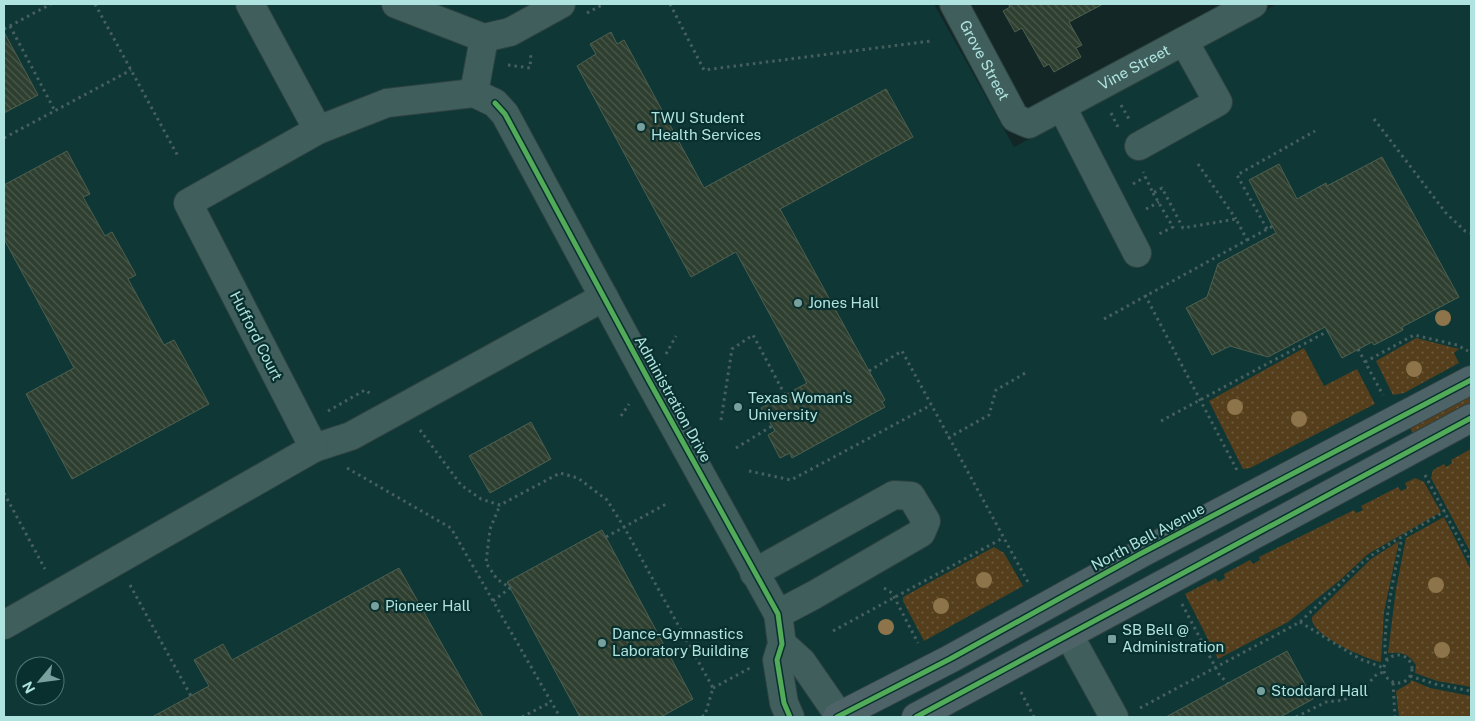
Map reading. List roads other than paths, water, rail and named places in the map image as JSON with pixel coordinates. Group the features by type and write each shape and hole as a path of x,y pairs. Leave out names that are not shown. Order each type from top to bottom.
{"main road":[{"name":"North Bell Avenue","path":"839,717 950,659 1140,554 1471,380"},
{"path":"916,717 1471,418"}],"street":[{"path":"250,4 318,130"},
{"path":"396,4 484,38 510,32 560,4"},
{"name":"Grove Street","path":"954,4 1015,118"},
{"name":"Vine Street","path":"1015,118 1029,124 1253,4"},
{"path":"484,38 484,98"},
{"path":"1140,157 1218,102 1184,41"},
{"name":"Hufford Court","path":"308,437 188,203 318,130 387,103 484,98"},
{"name":"Administration Drive","path":"484,98 505,114 778,614 782,644 777,660 784,703 790,717"},
{"path":"1062,107 1136,253"},
{"path":"4,625 117,561 308,437 351,436 604,297"},
{"path":"754,573 894,495 911,496 926,521 921,533 778,614"},
{"path":"1070,635 1124,714"},
{"path":"782,644 802,662 839,717"}],"place":[{"name":"TWU Student Health Services","path":"641,127"},
{"name":"Jones Hall","path":"798,303"},
{"name":"Texas Woman's University","path":"738,407"},
{"name":"Pioneer Hall","path":"375,606"},
{"name":"SB Bell @ Administration","path":"1112,639"},
{"name":"Dance-Gymnastics Laboratory Building","path":"602,643"},
{"name":"Stoddard Hall","path":"1261,691"}]}
